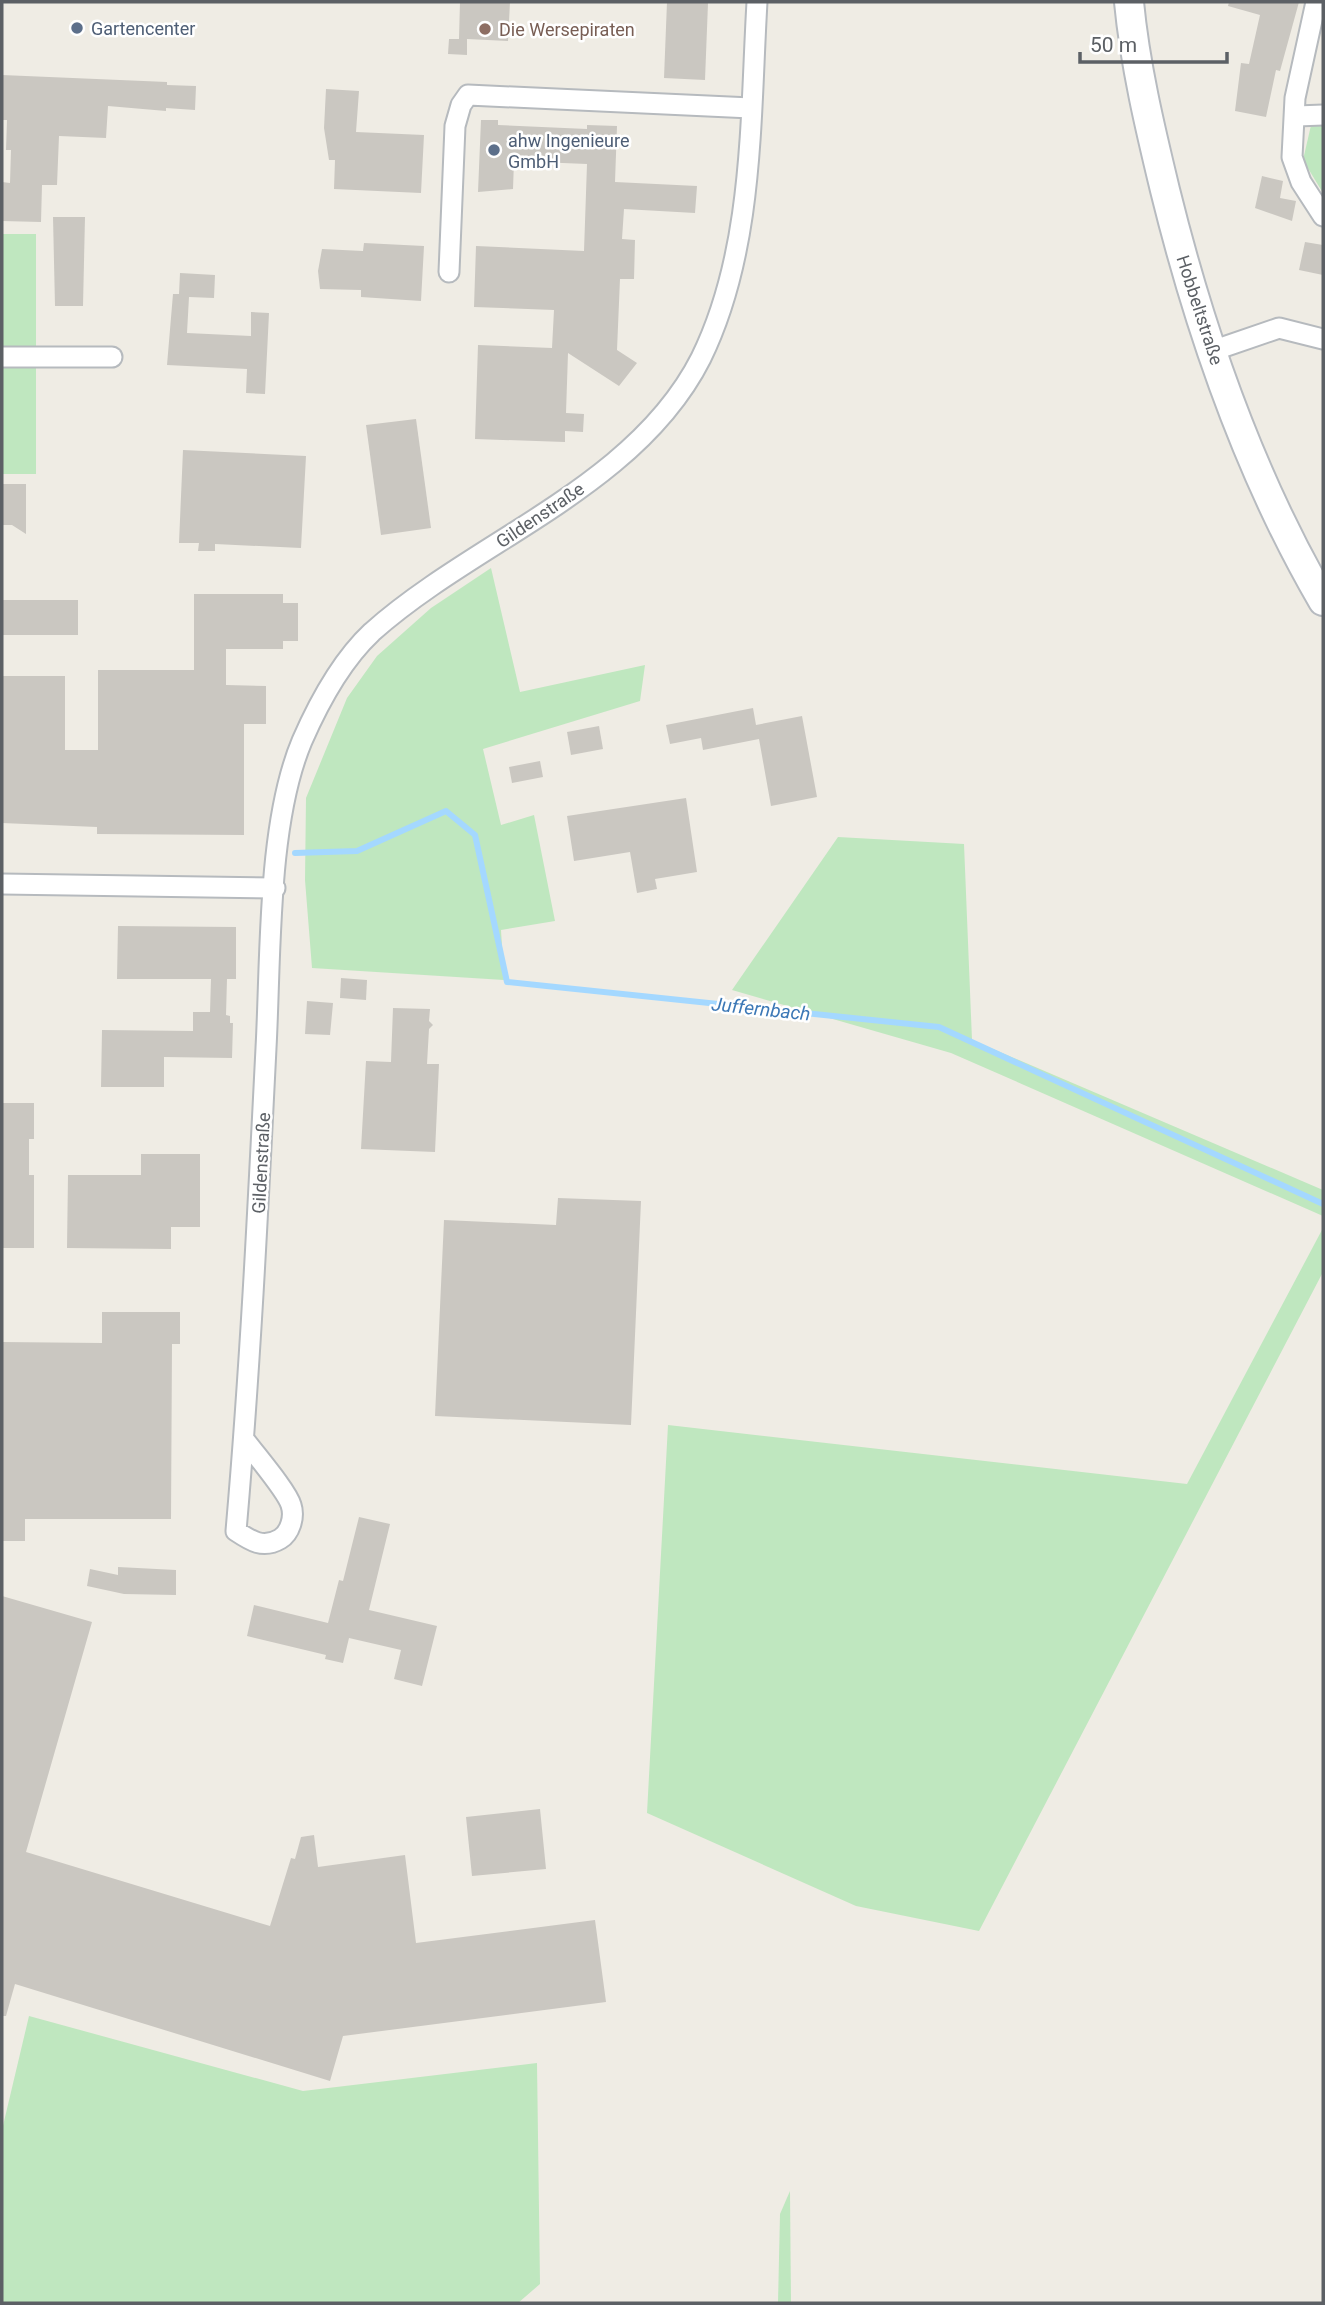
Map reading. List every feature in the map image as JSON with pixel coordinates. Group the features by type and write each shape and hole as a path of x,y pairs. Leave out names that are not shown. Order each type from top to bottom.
{"street":[{"name":"Gildenstraße","path":"244,1439 291,1505 292,1524 284,1536 270,1545 254,1543 236,1531 244,1439 275,888 286,788 303,740 339,672 369,635 420,594 604,471 660,418 699,362 720,313 731,271 744,195 757,2"},
{"name":"Hobbeltstraße","path":"1129,2 1150,128 1180,249 1212,351 1271,500 1323,601"},
{"path":"1315,2 1295,98 1297,116 1293,157 1301,182 1323,216"},
{"path":"449,272 455,126 461,105 468,95 751,108"},
{"path":"1297,116 1323,115"},
{"path":"1212,351 1279,328 1323,339"},
{"path":"2,357 112,357"},
{"path":"2,884 275,888"}],"green space":[{"path":"1312,121 1323,124 1323,193 1303,160"},
{"path":"2,234 36,234 36,474 2,474"},
{"path":"491,568 520,692 645,665 640,701 483,749 501,825 534,815 555,921 501,930 504,980 312,968 305,880 306,798 347,698 377,656 431,608"},
{"path":"838,837 964,844 972,1040 1323,1190 1323,1216 951,1053 732,990"},
{"path":"1323,1228 1323,1272 979,1931 856,1906 647,1813 668,1425 1187,1484"},
{"path":"29,2016 303,2091 537,2063 540,2284 518,2303 2,2303 2,2130"},
{"path":"790,2191 791,2303 778,2303 780,2214"}],"building":[{"path":"460,2 510,2 508,41 467,39 467,55 448,54 449,39 459,39"},
{"path":"667,2 708,3 705,80 664,78"},
{"path":"1229,2 1299,2 1280,71 1276,70 1266,117 1235,111 1241,63 1249,64 1260,15 1228,6"},
{"path":"2,75 167,82 167,85 196,86 195,110 166,108 166,111 108,106 106,138 59,136 57,185 42,185 41,222 2,221 2,182 10,183 11,150 6,150 7,120 2,120"},
{"path":"326,89 359,91 356,132 424,135 421,193 334,189 335,160 329,160 324,128"},
{"path":"481,120 498,120 498,125 587,129 587,125 617,126 615,182 697,186 695,213 624,209 622,239 635,240 634,279 620,279 617,350 637,363 619,386 568,353 566,413 584,414 583,432 565,431 565,442 475,439 478,345 552,348 554,310 474,307 476,246 584,251 587,164 514,161 513,189 478,192"},
{"path":"1262,176 1283,181 1280,198 1296,201 1292,221 1255,208"},
{"path":"53,217 85,217 83,306 55,306"},
{"path":"1305,242 1323,245 1323,275 1299,270"},
{"path":"364,243 424,246 421,301 361,297 361,290 320,289 318,271 322,249 363,251"},
{"path":"180,273 215,275 214,298 189,297 187,333 251,336 251,312 269,313 265,394 246,393 247,369 167,365 173,294 179,294"},
{"path":"416,419 431,528 381,535 366,425"},
{"path":"183,450 306,456 301,548 215,544 215,551 198,551 199,543 179,543"},
{"path":"2,484 26,484 26,534 12,525 2,525"},
{"path":"194,594 283,594 283,603 298,603 298,641 283,641 283,649 226,649 226,685 266,686 266,724 244,724 244,835 97,834 97,827 2,823 2,676 65,676 65,750 98,750 98,670 194,670"},
{"path":"2,600 78,600 78,635 2,635"},
{"path":"753,708 756,725 802,716 817,797 771,806 759,739 703,750 701,738 670,744 666,725"},
{"path":"599,726 603,749 571,755 567,732"},
{"path":"540,761 543,777 512,783 509,767"},
{"path":"686,798 697,872 655,879 657,889 637,893 630,852 574,861 567,816"},
{"path":"118,926 236,927 236,979 227,979 226,1015 230,1016 230,1023 233,1023 232,1058 164,1057 164,1087 101,1087 102,1030 193,1031 193,1012 210,1012 211,979 117,979"},
{"path":"341,978 367,980 366,1000 340,998"},
{"path":"307,1001 333,1003 330,1035 305,1034"},
{"path":"393,1008 430,1009 429,1021 433,1025 429,1029 427,1064 439,1064 435,1152 361,1149 366,1061 391,1062"},
{"path":"2,1103 34,1103 34,1139 29,1139 29,1175 34,1175 34,1248 2,1248"},
{"path":"141,1154 200,1154 200,1227 171,1227 171,1249 67,1248 68,1175 141,1175"},
{"path":"558,1198 641,1201 631,1425 435,1416 444,1220 556,1225"},
{"path":"102,1312 180,1312 180,1344 172,1344 171,1519 25,1519 25,1541 2,1541 2,1342 102,1343"},
{"path":"359,1517 390,1524 369,1610 437,1626 422,1686 394,1679 401,1650 349,1638 343,1663 325,1659 326,1655 247,1636 254,1605 328,1623 339,1580 343,1581"},
{"path":"118,1567 176,1570 176,1595 124,1594 87,1586 90,1569 118,1575"},
{"path":"2,1596 92,1622 26,1852 270,1926 291,1858 295,1859 301,1837 314,1835 318,1867 405,1855 416,1943 595,1920 606,2002 343,2036 330,2081 15,1984 6,2016 2,2016"},
{"path":"540,1809 546,1869 472,1876 466,1817"}],"waterway":[{"name":"Juffernbach","path":"295,853 357,851 446,811 475,835 507,982 939,1027 1323,1204"}],"place":[{"name":"Gartencenter","path":"77,28"},
{"name":"Die Wersepiraten","path":"485,29"},
{"name":"ahw Ingenieure GmbH","path":"494,150"}]}
